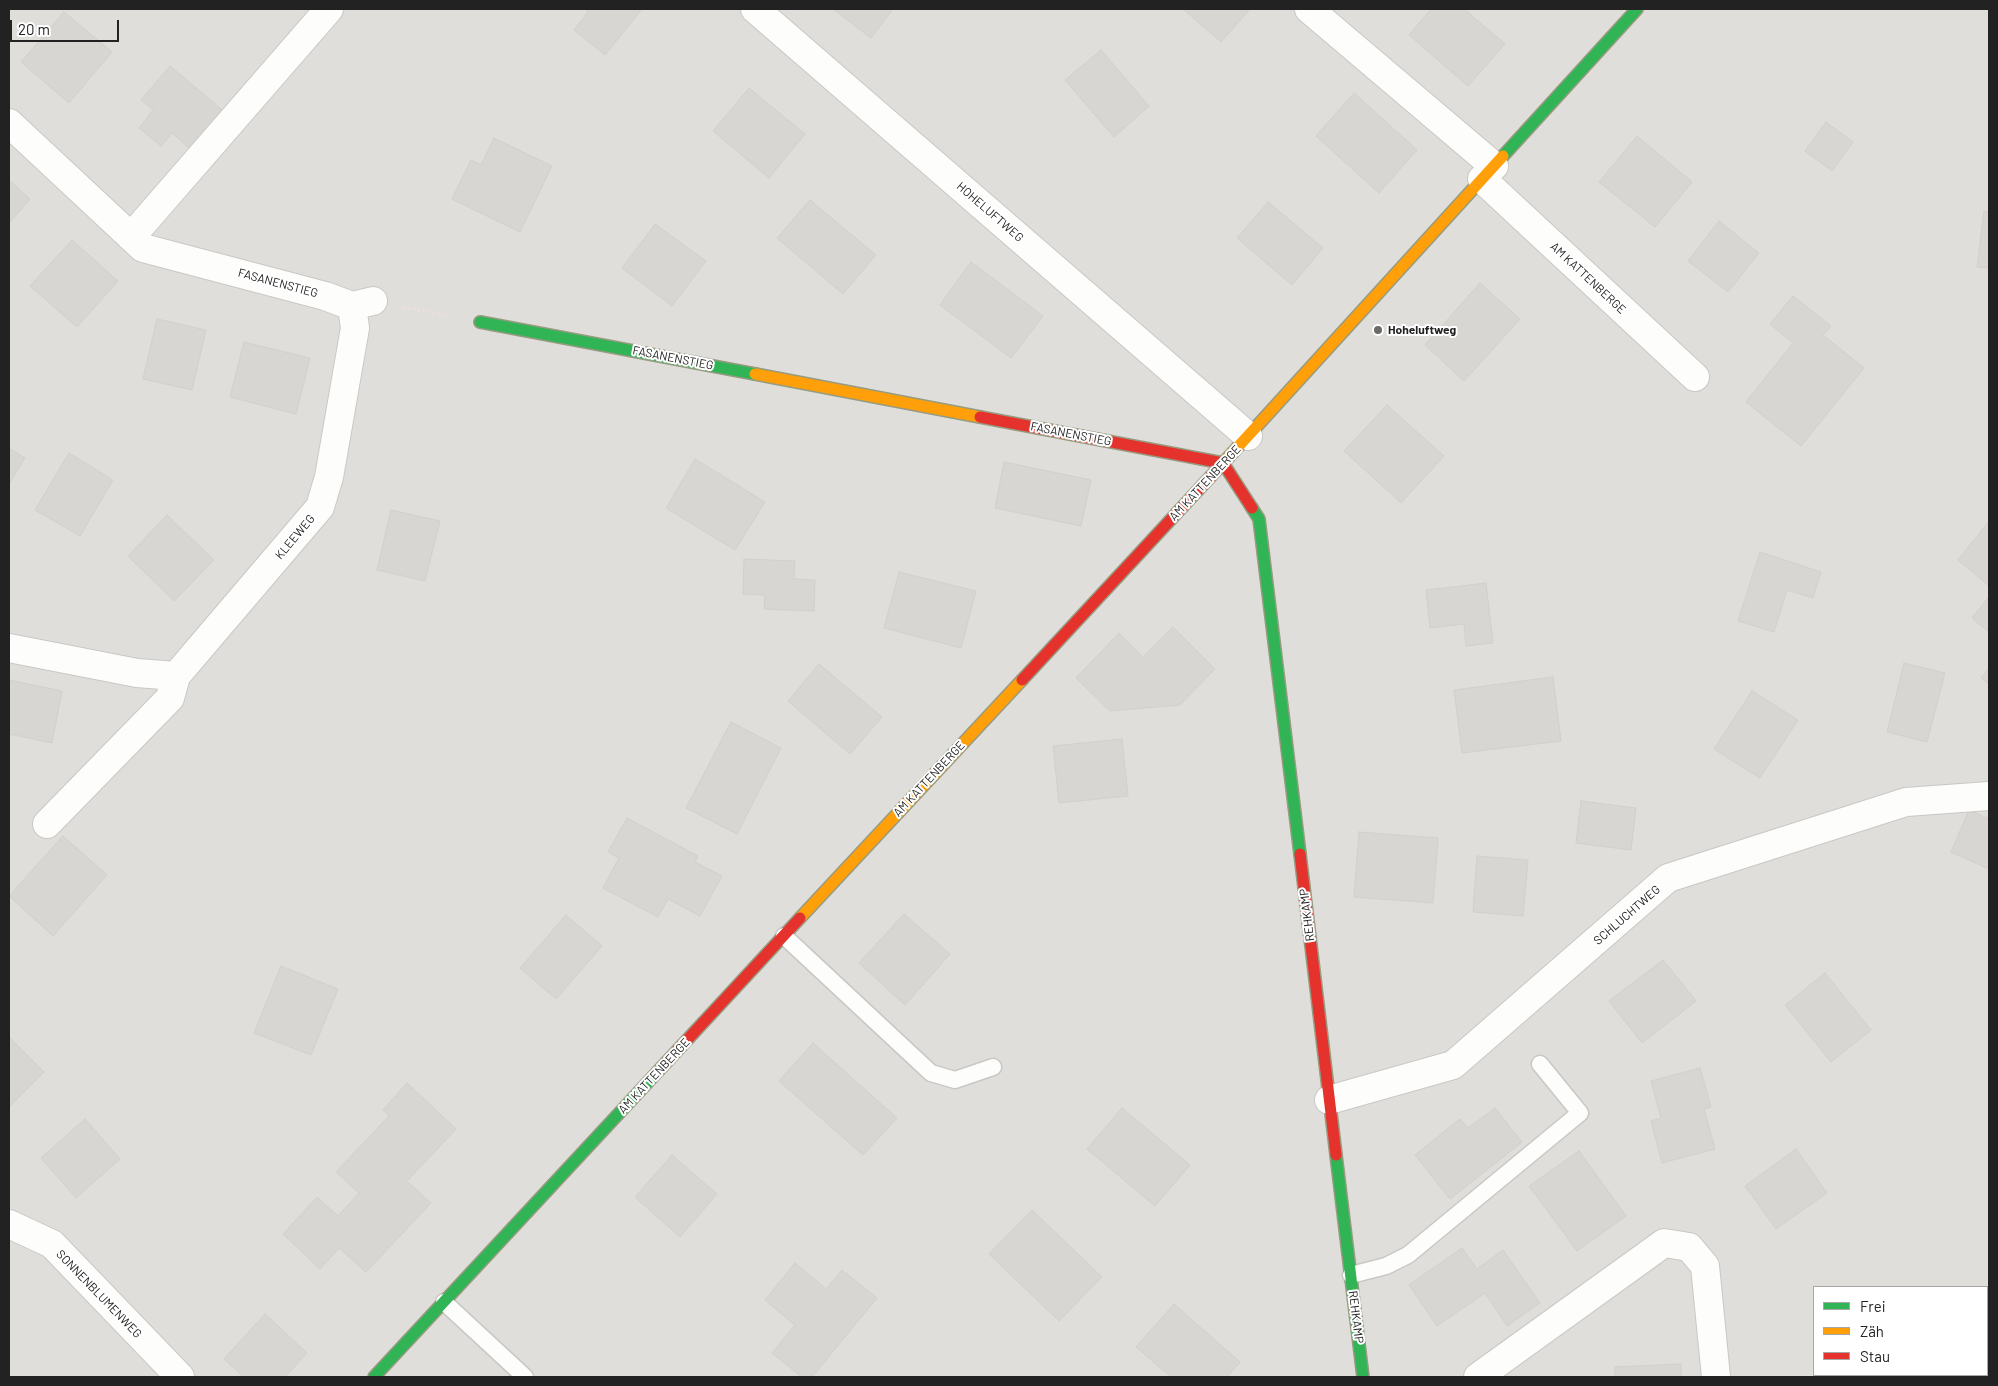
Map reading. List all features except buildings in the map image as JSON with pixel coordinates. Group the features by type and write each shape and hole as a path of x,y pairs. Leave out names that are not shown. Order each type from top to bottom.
{"street":[{"path":"131,237 329,9"},
{"name":"HOHELUFTWEG","path":"755,9 1248,436"},
{"name":"AM KATTENBERGE","path":"1309,9 1488,172 1695,377"},
{"name":"AM KATTENBERGE","path":"374,1377 1224,463 1637,9"},
{"name":"FASANENSTIEG","path":"9,124 143,248 362,304"},
{"name":"KLEEWEG","path":"47,824 170,698 176,676 320,507 329,477 355,328 362,304"},
{"name":"FASANENSTIEG","path":"480,322 1224,463"},
{"name":"REHKAMP","path":"1224,463 1259,519 1363,1377"},
{"path":"9,648 137,673 176,676"},
{"name":"SCHLUCHTWEG","path":"1330,1100 1453,1065 1668,878 1906,802 1989,796"},
{"name":"SONNENBLUMENWEG","path":"9,1224 52,1244 180,1377"},
{"path":"1478,1377 1664,1244 1688,1247 1705,1266 1716,1377"}],"lane":[{"path":"784,936 931,1073 956,1080 993,1067"},
{"path":"1351,1275 1386,1266 1408,1255 1580,1113 1540,1064"},
{"path":"444,1302 525,1377"}],"path":[{"path":"362,304 480,322"}],"shaded area":[{"path":"9,9 1989,9 1989,1377 9,1377"}],"traffic: fast":[{"path":"1503,156 1637,9"},
{"path":"480,322 755,374"},
{"path":"1252,508 1259,519 1300,854"},
{"path":"374,1377 662,1067"},
{"path":"1336,1155 1363,1377"}],"traffic: slow":[{"path":"1226,460 1503,156"},
{"path":"755,374 980,417"},
{"path":"800,918 1022,680"}],"traffic: jam":[{"path":"980,417 1223,463 1252,508"},
{"path":"1022,680 1226,460"},
{"path":"1300,854 1336,1155"},
{"path":"662,1067 800,918"}],"place":[{"name":"Hoheluftweg","path":"1378,330"}]}
